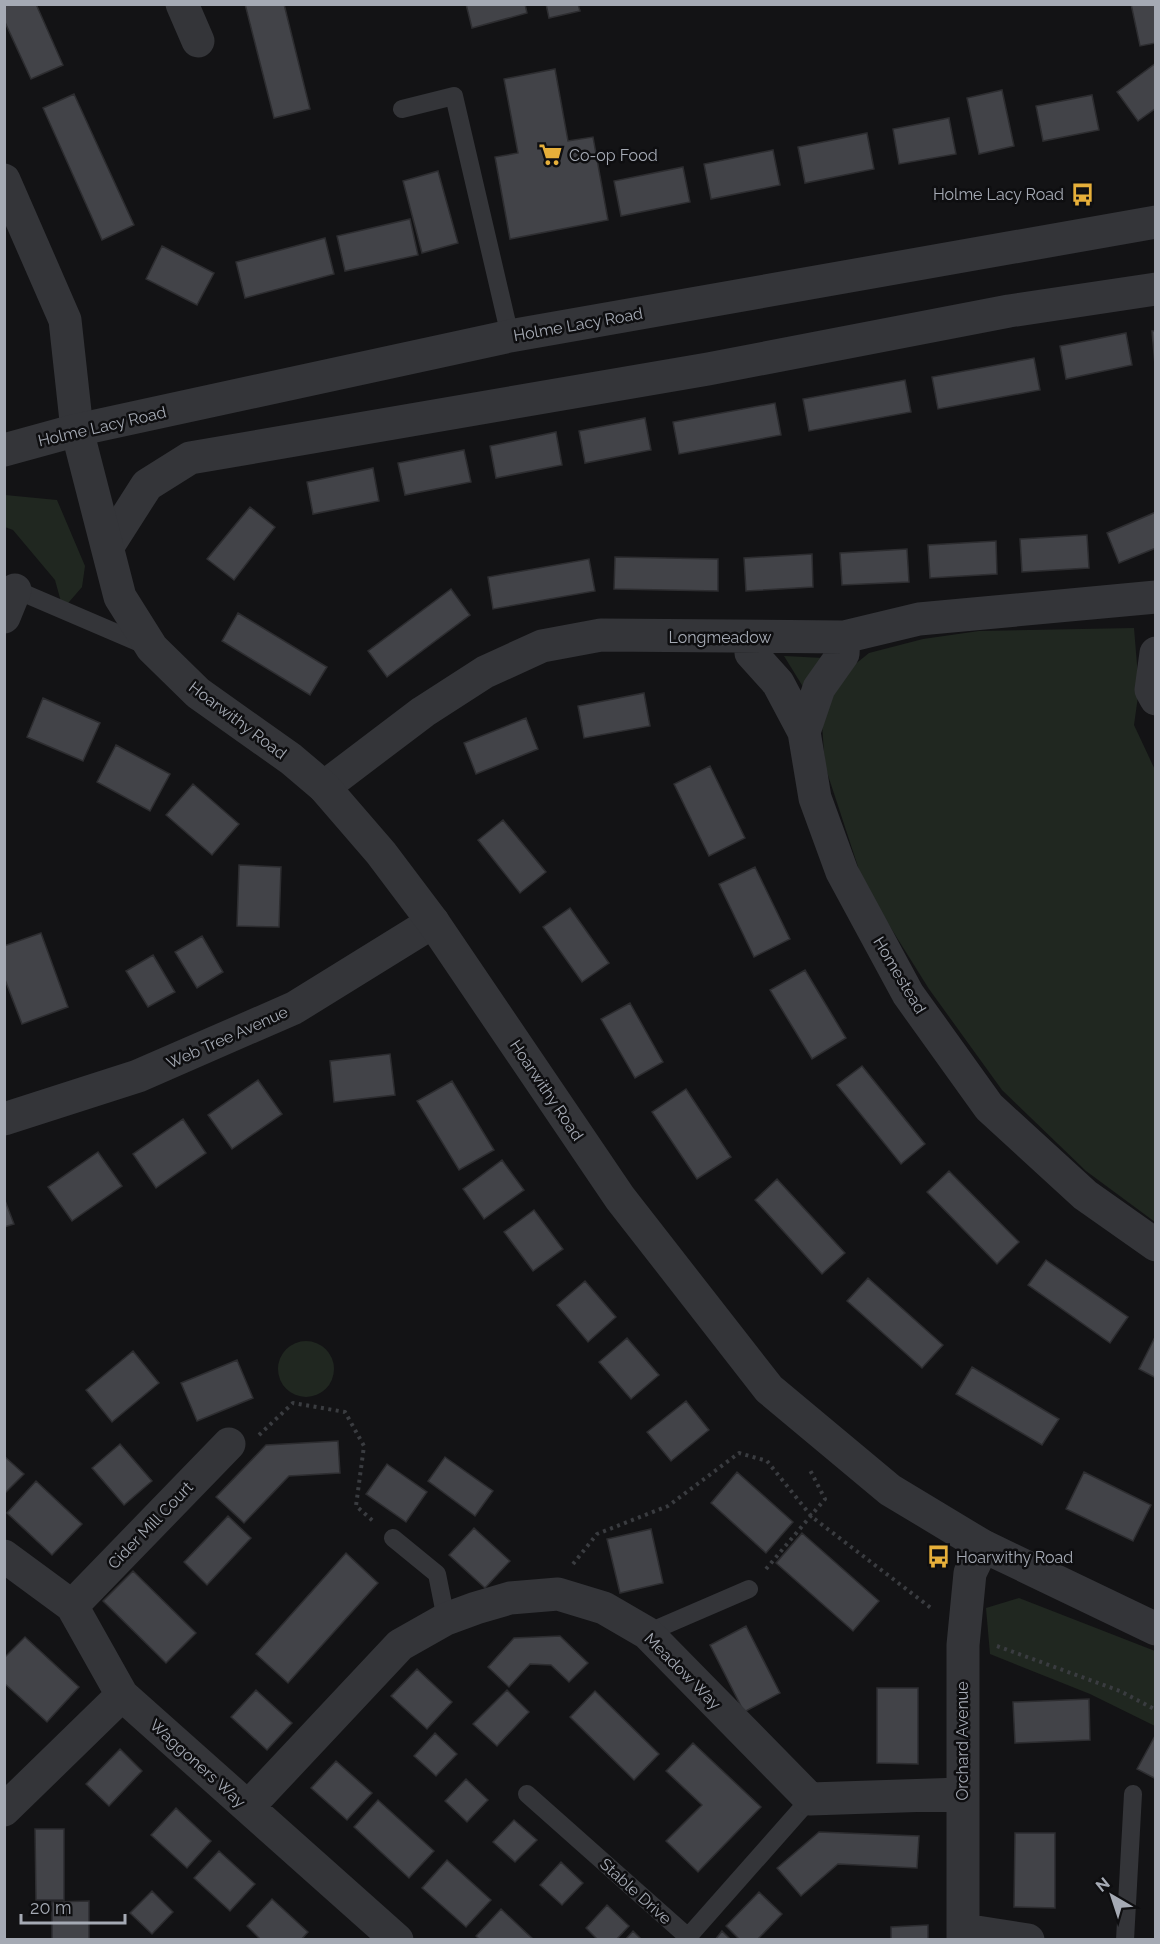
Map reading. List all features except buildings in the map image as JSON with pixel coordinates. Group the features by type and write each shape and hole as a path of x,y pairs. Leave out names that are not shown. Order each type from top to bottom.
{"street":[{"path":"182,4 198,41"},
{"name":"Hoarwithy Road","path":"4,180 65,320 77,430 120,597 152,648 198,693 291,759 324,787 381,853 433,922 620,1198 769,1389 890,1490 983,1546 1155,1629"},
{"name":"Holme Lacy Road","path":"4,450 77,430 510,336 1155,222"},
{"path":"108,546 147,485 190,458 708,369 1009,311 1155,289"},
{"name":"Longmeadow","path":"324,787 423,712 485,672 542,646 601,635 844,637 920,619 1155,597"},
{"path":"804,732 819,688 843,654 844,637"},
{"name":"Homestead","path":"750,638 751,653 778,683 804,732 815,798 842,873 908,994 989,1107 1085,1195 1155,1245"},
{"path":"1155,653 1151,690 1155,699"},
{"name":"Web Tree Avenue","path":"4,1119 138,1076 294,1008 433,922"},
{"name":"Cider Mill Court","path":"72,1606 229,1444"},
{"name":"Orchard Avenue","path":"964,1935 962,1794 964,1633 970,1573 983,1546"},
{"path":"4,1556 72,1606 122,1695 4,1810"},
{"name":"Meadow Way","path":"248,1807 400,1645 446,1619 510,1598 558,1594 604,1608 647,1633 810,1799"},
{"name":"Waggoners Way","path":"122,1695 397,1940"},
{"path":"810,1799 962,1794"},
{"path":"964,1935 1028,1940"}],"lane":[{"path":"402,109 454,96 510,336"},
{"path":"8,597 152,648"},
{"path":"393,1538 437,1574 446,1619"},
{"path":"647,1633 749,1589"},
{"name":"Stable Drive","path":"528,1794 688,1937 810,1799"},
{"path":"1125,1940 1133,1794"}],"path":[{"path":"229,1444 245,1448 292,1403 345,1412 364,1446 356,1506 393,1538"},
{"path":"558,1594 570,1568 597,1534 668,1506 739,1453 767,1461 812,1517 964,1633 1120,1692 1155,1710"},
{"path":"749,1589 812,1517"}],"shaded area":[{"path":"5,495 57,500 85,566 82,587 63,609 55,580 13,530 5,527"},
{"path":"1134,628 1139,689 1134,725 1156,772 1155,1222 1086,1171 1002,1090 929,989 864,885 825,766 822,724 828,700 843,674 869,653 923,639 979,631"},
{"path":"784,656 823,658 805,690"},
{"path":"301,1341 311,1341 326,1349 332,1358 334,1369 332,1380 326,1389 311,1397 301,1397 290,1392 283,1385 278,1374 278,1364 283,1353 290,1346"},
{"path":"1019,1598 1155,1651 1155,1726 1090,1694 990,1654 986,1608"}],"place":[{"name":"Co-op Food","path":"551,155"},
{"name":"Holme Lacy Road","path":"1082,194"},
{"name":"Hoarwithy Road","path":"938,1557"}]}
